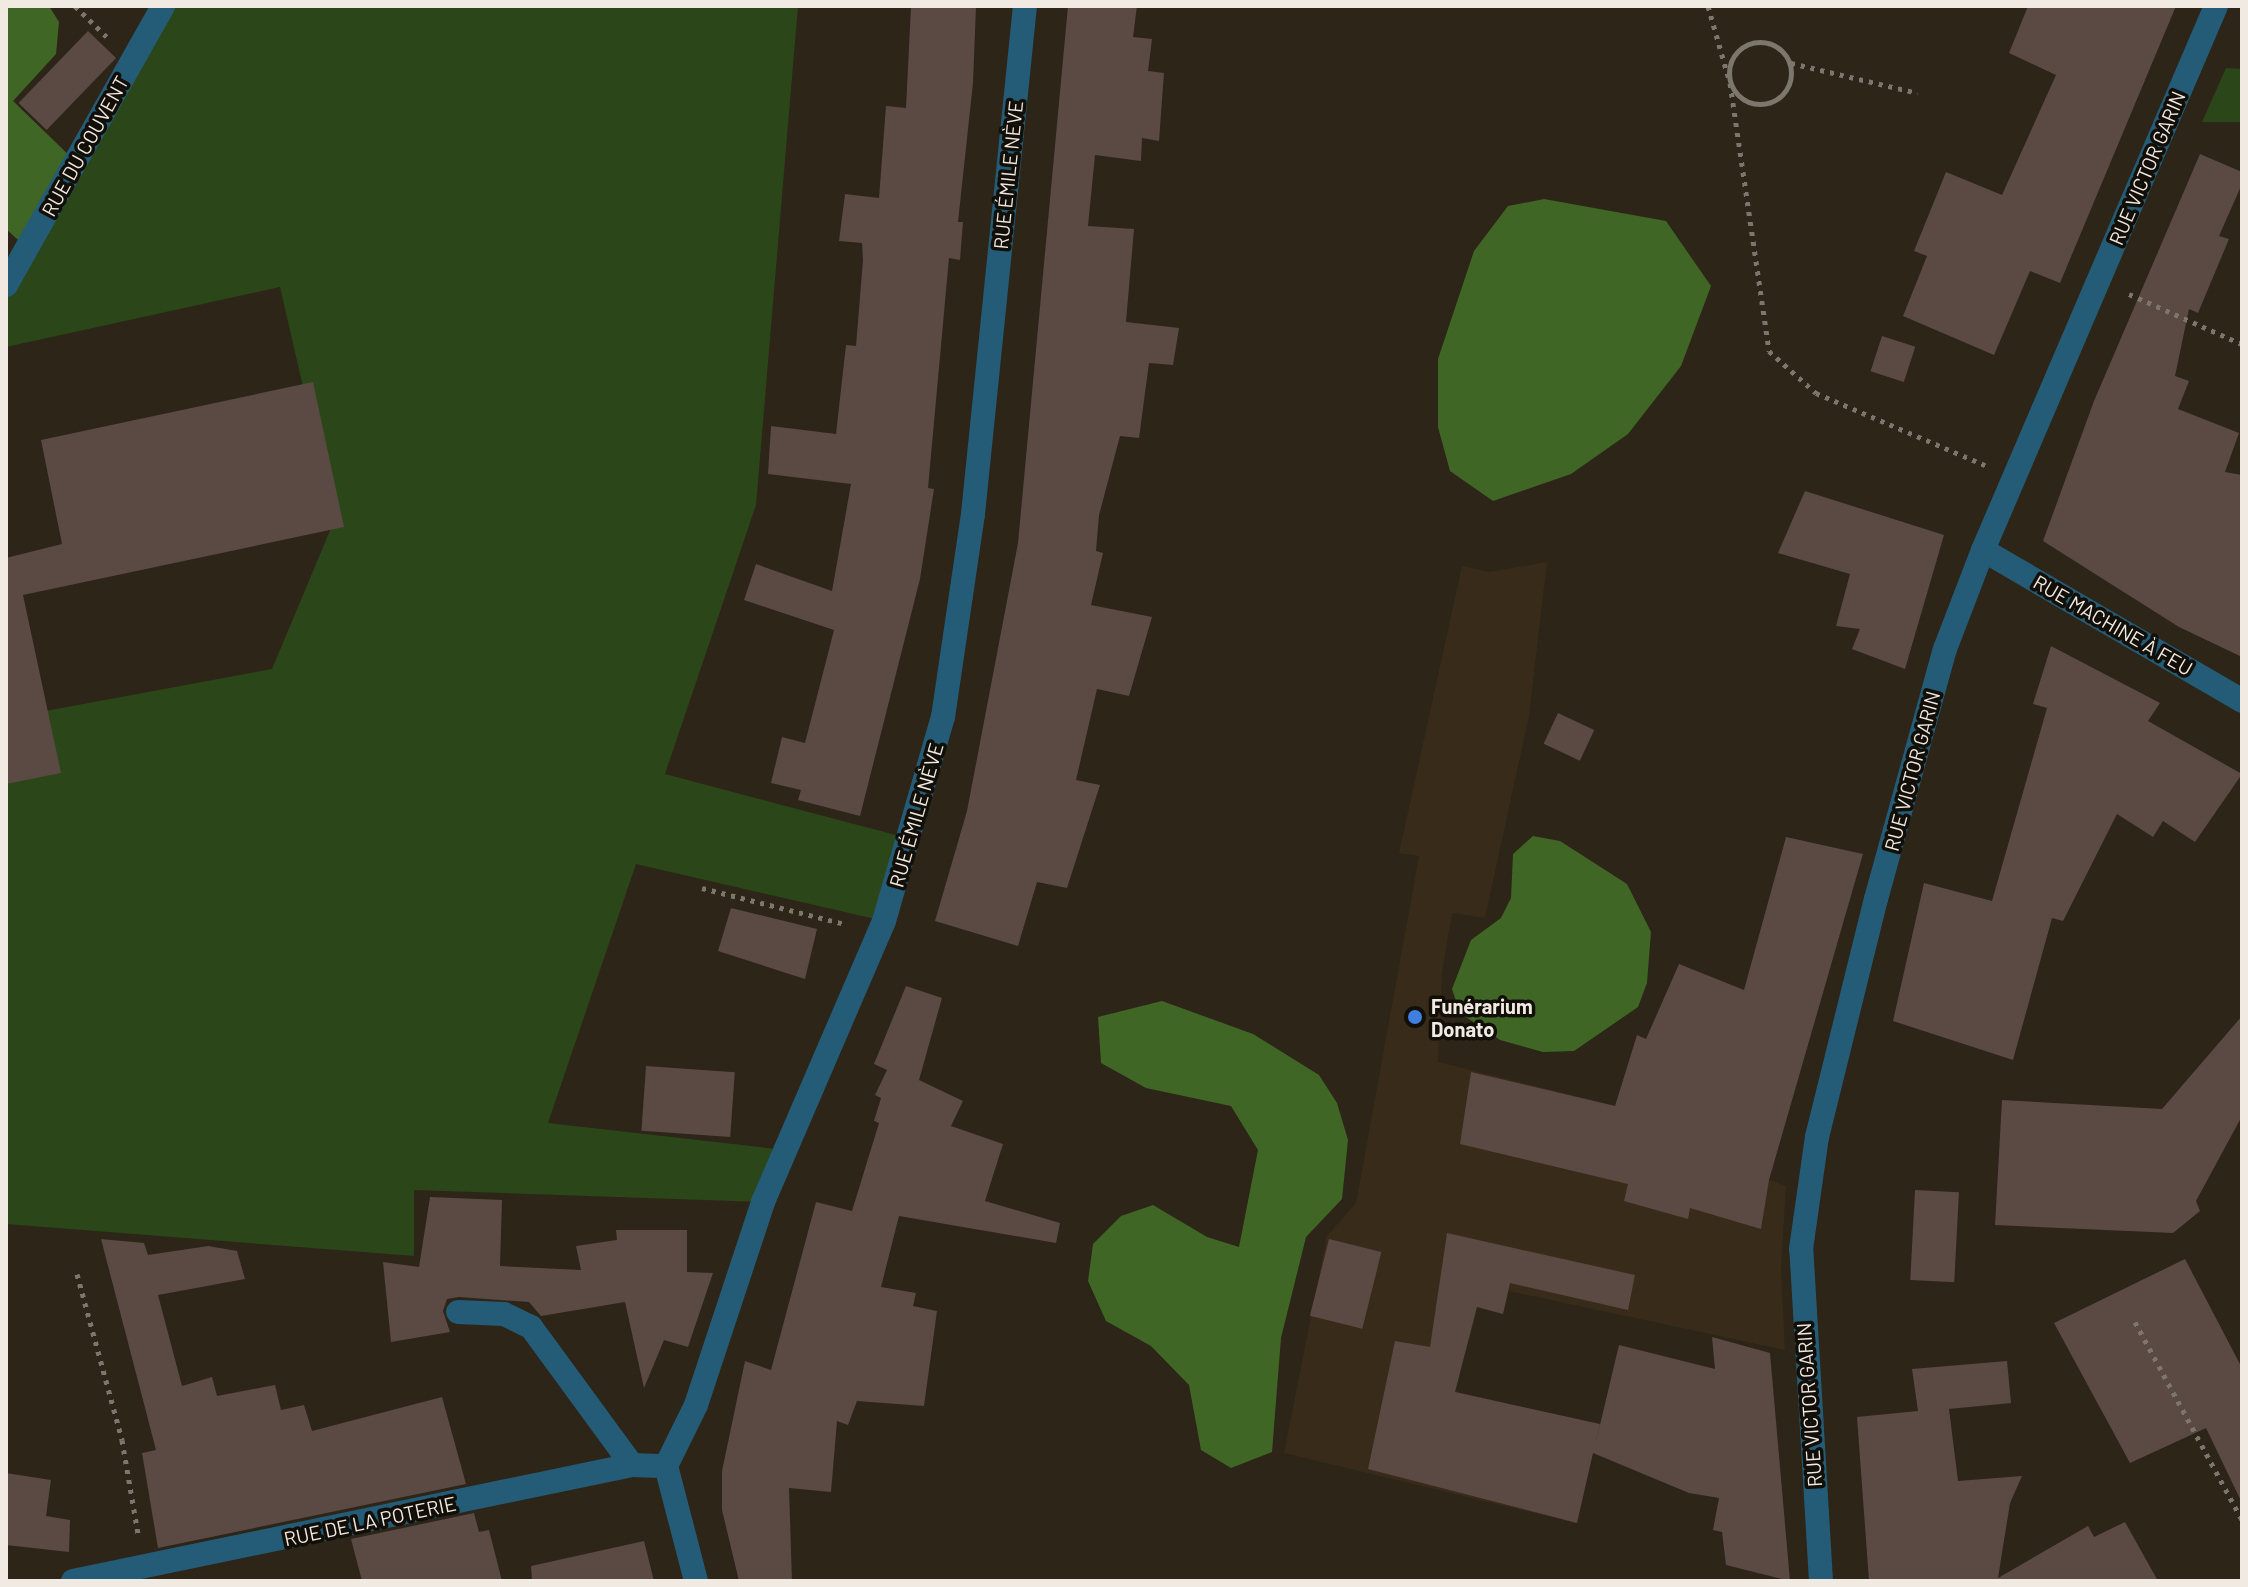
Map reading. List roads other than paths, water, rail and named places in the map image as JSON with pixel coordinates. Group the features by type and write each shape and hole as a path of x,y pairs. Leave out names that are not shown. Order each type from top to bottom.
{"street":[{"name":"RUE DU COUVENT","path":"6,285 163,6"},
{"name":"RUE ÉMILE NÈVE","path":"666,1466 696,1405 763,1202 879,933 911,839 943,717 973,514 1025,6"},
{"name":"RUE VICTOR GARIN","path":"1821,1581 1802,1319 1807,1187 1930,705 1983,550 2216,6"},
{"name":"RUE MACHINE À FEU","path":"1983,550 2242,701"},
{"path":"458,1312 504,1314 531,1327 632,1465"},
{"name":"RUE DE LA POTERIE","path":"73,1581 144,1569 632,1465 666,1466"},
{"path":"666,1466 696,1581"}],"place":[{"name":"Funérarium Donato","path":"1415,1017"}]}
